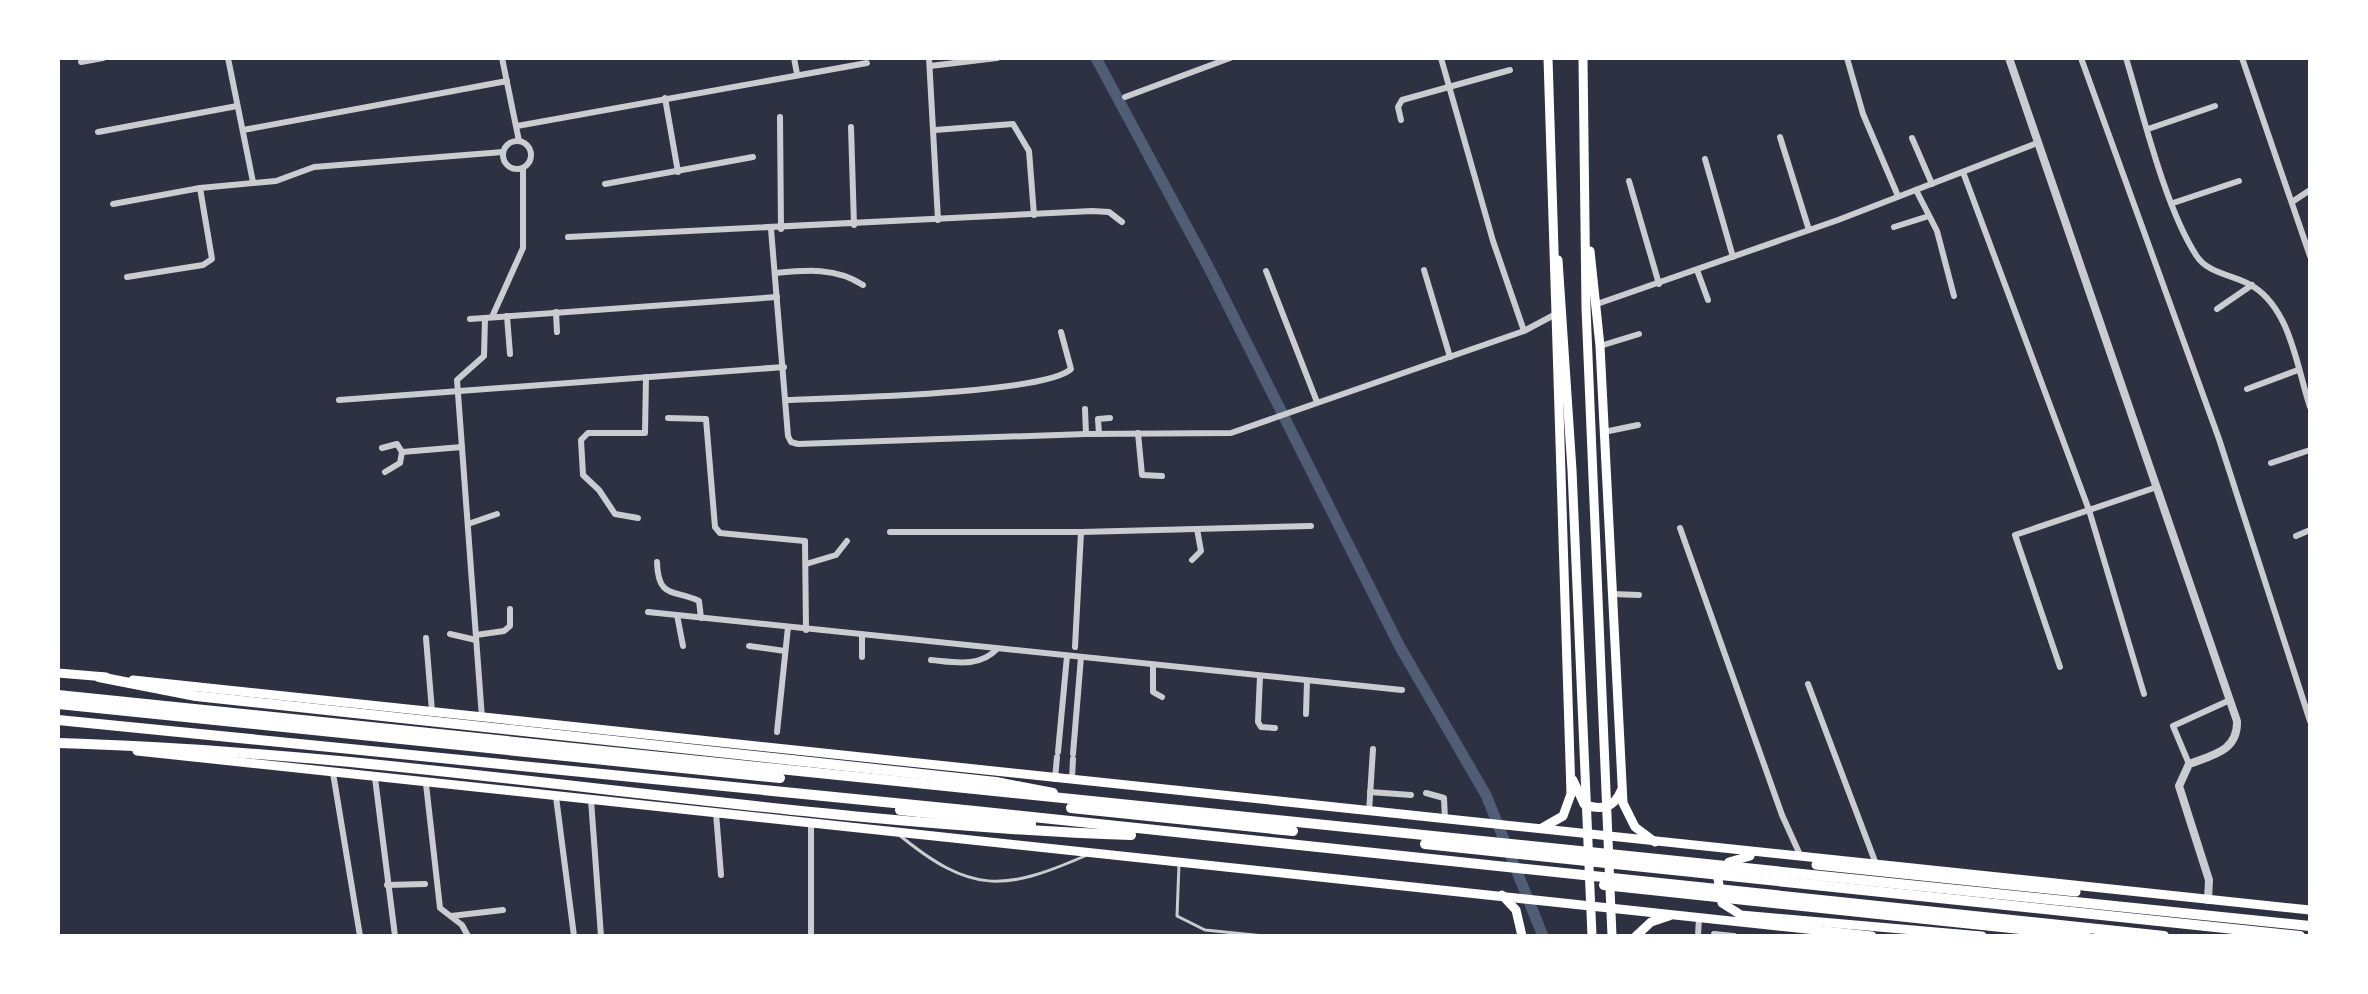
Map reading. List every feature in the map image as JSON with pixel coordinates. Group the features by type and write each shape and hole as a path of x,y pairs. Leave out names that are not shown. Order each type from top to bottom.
{"main road":[{"path":"1537,829 1551,825 1563,816 1570,803 1571,776 1548,58"},
{"path":"1583,58 1592,470 1612,936"},
{"path":"1554,229 1562,300 1572,470 1592,936"},
{"path":"1586,229 1600,346 1626,816 1655,842"},
{"path":"58,673 2310,910"},
{"path":"99,677 196,696 996,782 1206,823"},
{"path":"58,695 2310,926"},
{"path":"58,704 2300,936"},
{"path":"58,722 2164,936"},
{"path":"58,722 2086,936"},
{"path":"58,744 193,747 990,830 1205,837"},
{"path":"58,744 1524,897 1699,918 1781,932 1872,936"},
{"path":"1571,776 1584,804 1605,808 1617,802 1622,775"},
{"path":"1982,936 1741,915 1722,903 1718,896 1718,879 1729,862 1751,856 2042,889 2208,900"},
{"path":"1502,895 1516,910 1522,936"},
{"path":"1636,936 1651,922 1672,915"}],"street":[{"path":"81,62 103,58"},
{"path":"230,58 253,182"},
{"path":"482,718 458,390 460,375 475,367 484,356 488,317 523,248 523,168 529,162 531,153 519,141 502,58"},
{"path":"794,58 797,74"},
{"path":"938,220 930,62 997,58"},
{"path":"1125,97 1230,58"},
{"path":"1441,58 1493,241 1524,331"},
{"path":"1847,58 1863,114 1898,196"},
{"path":"2009,58 2237,721 2234,742 2226,750 2189,764 2183,772 2180,795 2209,880 2208,900"},
{"path":"2081,58 2219,439 2310,721"},
{"path":"2126,58 2173,203 2198,259 2237,281 2252,285 2280,314 2310,407"},
{"path":"2242,58 2310,256"},
{"path":"517,126 867,63"},
{"path":"1401,120 1398,107 1402,100 1510,70"},
{"path":"243,130 507,81"},
{"path":"665,98 678,172"},
{"path":"98,132 237,106"},
{"path":"2148,129 2215,106"},
{"path":"780,117 781,229"},
{"path":"935,130 1013,124 1029,151 1034,215"},
{"path":"851,127 854,225"},
{"path":"1780,137 1809,230"},
{"path":"1912,138 1932,184"},
{"path":"519,141 510,142 503,152 506,165 523,168"},
{"path":"1597,304 1809,230 2037,143"},
{"path":"113,204 200,188 286,179 326,166 503,152"},
{"path":"605,184 753,157"},
{"path":"1705,159 1733,257"},
{"path":"1963,172 2089,510 2144,694"},
{"path":"1629,181 1659,284"},
{"path":"2173,203 2239,181"},
{"path":"127,277 203,265 212,259 200,188"},
{"path":"1916,190 1942,244 1954,296"},
{"path":"2292,202 2310,190"},
{"path":"568,237 1102,211 1115,214 1122,222"},
{"path":"1894,227 1929,216"},
{"path":"771,229 788,436 791,442 798,444 1086,434 1231,433 1524,331 1554,315"},
{"path":"1424,270 1450,357"},
{"path":"1697,270 1708,300"},
{"path":"775,273 829,271 850,276 863,285"},
{"path":"1266,271 1317,402"},
{"path":"2217,309 2252,285"},
{"path":"470,319 777,297"},
{"path":"556,312 557,332"},
{"path":"507,316 510,354"},
{"path":"787,400 965,391 1049,379 1071,369 1061,332"},
{"path":"1600,346 1639,334"},
{"path":"339,400 784,367"},
{"path":"2247,389 2298,370"},
{"path":"638,518 615,514 599,490 583,475 581,440 588,433 645,433 646,377"},
{"path":"1085,409 1086,434"},
{"path":"668,418 706,419 715,527 720,533 799,538 805,541 806,630"},
{"path":"1099,434 1098,419 1110,418"},
{"path":"1604,432 1638,425"},
{"path":"1138,433 1142,475 1162,476"},
{"path":"382,448 397,444 402,452 400,463 385,472"},
{"path":"402,452 462,447"},
{"path":"2271,463 2310,450"},
{"path":"2060,667 2015,535 2157,487"},
{"path":"468,524 497,514"},
{"path":"890,532 1081,532 1311,526"},
{"path":"1680,528 1782,815 1801,857"},
{"path":"1192,560 1201,551 1197,529"},
{"path":"2296,536 2310,530"},
{"path":"1071,781 1082,658 1075,647 1081,532"},
{"path":"806,564 836,555 847,541"},
{"path":"657,562 663,587 670,593 699,601 701,618"},
{"path":"1612,594 1639,595"},
{"path":"450,634 476,638 504,631 510,626 510,609"},
{"path":"648,612 1402,690"},
{"path":"677,615 683,646"},
{"path":"777,732 788,627"},
{"path":"862,636 862,657"},
{"path":"426,638 432,711"},
{"path":"749,646 785,651"},
{"path":"1055,779 1066,657 1075,647"},
{"path":"931,660 967,663 981,660 997,649"},
{"path":"1153,665 1153,692 1162,697"},
{"path":"1260,676 1258,722 1261,727 1275,728"},
{"path":"1306,714 1307,681"},
{"path":"1808,684 1877,865"},
{"path":"2189,764 2173,729 2174,723 2230,700"},
{"path":"1369,812 1373,749"},
{"path":"333,773 360,936"},
{"path":"375,778 395,936"},
{"path":"426,784 440,908 446,917 462,925 468,936"},
{"path":"1370,792 1411,795"},
{"path":"1426,793 1444,798 1445,820"},
{"path":"556,797 574,936"},
{"path":"591,800 601,936"},
{"path":"716,813 721,875"},
{"path":"811,823 811,936"},
{"path":"387,885 425,884"},
{"path":"446,917 503,910"},
{"path":"1698,936 1699,918"},
{"path":"1714,934 1734,936"}],"lane":[{"path":"894,831 934,864 964,877 1019,881 1094,852"},
{"path":"1180,860 1177,916 1205,930 1264,936"}],"waterway":[{"path":"1096,58 1208,266 1400,647 1486,795 1543,936"}]}
